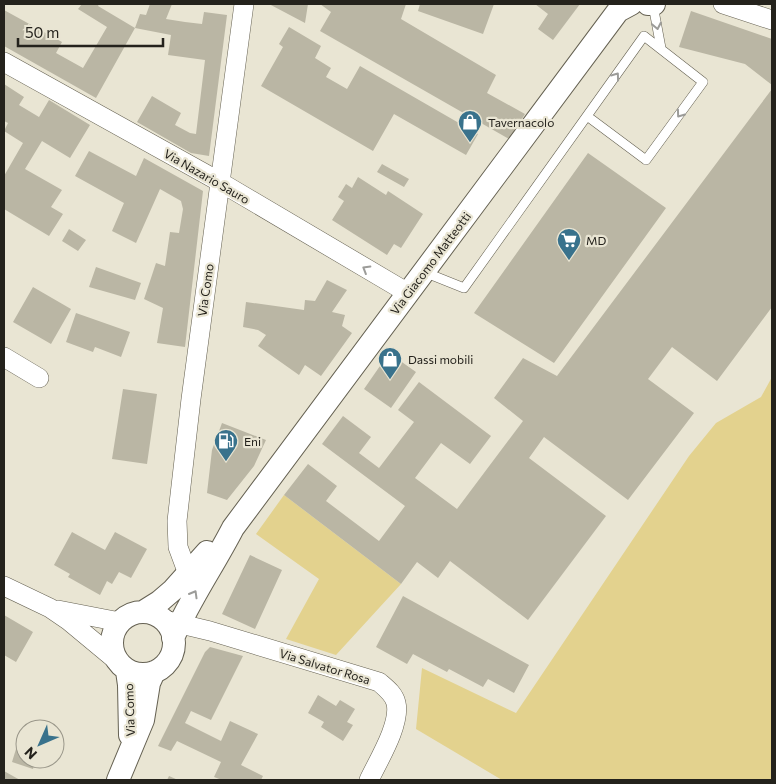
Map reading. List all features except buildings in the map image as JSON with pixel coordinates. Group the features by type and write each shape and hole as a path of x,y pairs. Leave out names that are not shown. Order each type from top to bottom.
{"street":[{"name":"Via Como","path":"188,574 178,547 177,521 191,399 244,4"},
{"name":"Via Giacomo Matteotti","path":"172,627 215,562 233,528 618,11 631,4"},
{"path":"648,4 653,4"},
{"path":"723,4 772,20"},
{"name":"Via Nazario Sauro","path":"4,62 220,182 408,293"},
{"path":"4,358 39,378"},
{"name":"Via Giacomo Matteotti","path":"143,612 159,602 188,574 204,554 233,528"},
{"path":"4,586 50,608 69,620 121,665 137,674 154,672 161,669 168,662 173,653 172,627 155,614 143,612 129,615 115,628 111,638 112,650 121,665"},
{"path":"50,608 120,622"},
{"name":"Via Salvator Rosa","path":"172,627 210,631 379,682 390,692 396,701 397,712 387,742 369,780"},
{"name":"Via Como","path":"121,665 129,685 130,749"},
{"name":"Via Como","path":"118,780 143,720 154,672"}],"lane":[{"path":"653,4 662,48"},
{"path":"424,272 464,288 644,36 662,48 703,82 646,160 587,116"}],"shaded area":[{"path":"772,377 772,780 502,780 416,729 422,668 516,713 689,456 716,423 761,397"},
{"path":"284,495 401,584 336,655 286,639 319,579 256,534"}],"place":[{"name":"Tavernacolo","path":"470,143"},
{"name":"MD","path":"569,261"},
{"name":"Dassi mobili","path":"390,380"},
{"name":"Eni","path":"226,462"}]}
